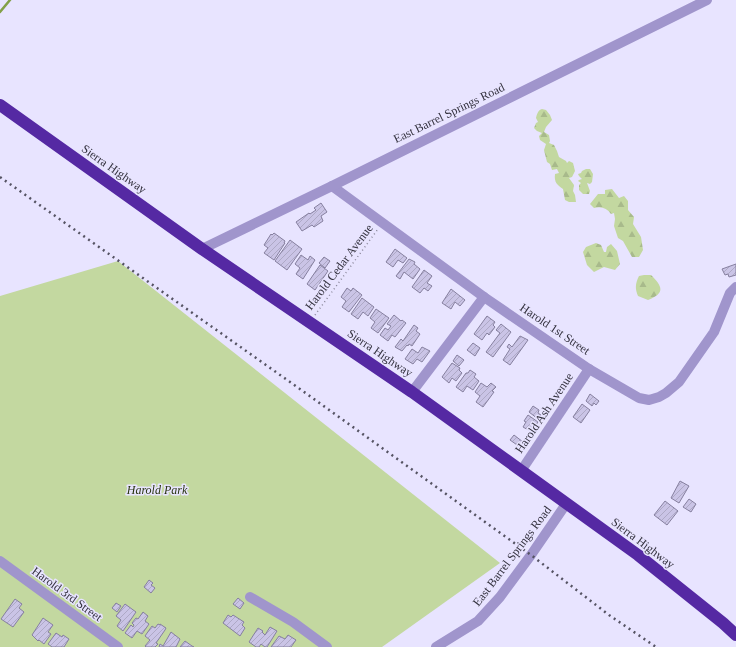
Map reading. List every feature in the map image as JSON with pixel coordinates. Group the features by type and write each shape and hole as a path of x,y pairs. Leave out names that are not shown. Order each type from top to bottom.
{"highway":[{"name":"Sierra Highway","path":"0,105 202,249 412,392 638,555 736,635"}],"street":[{"name":"East Barrel Springs Road","path":"202,249 707,0"},
{"name":"Harold 1st Street","path":"332,186 484,297 589,369 639,398 649,400 659,397 679,382 714,332 730,293 736,288"},
{"path":"412,392 484,297"},
{"name":"Harold Ash Avenue","path":"521,471 589,369"},
{"name":"East Barrel Springs Road","path":"436,647 478,621 500,597 566,504"},
{"name":"Harold 3rd Street","path":"0,561 118,647"},
{"path":"250,597 261,602 293,622 327,647"}],"path":[{"name":"Harold Cedar Avenue","path":"309,322 382,223"}],"green space":[{"path":"542,109 546,110 552,120 544,132 549,135 549,143 554,145 559,157 567,163 569,161 573,163 575,171 572,177 569,178 574,185 573,191 576,202 569,202 565,200 563,189 558,185 555,179 555,174 559,173 557,169 552,170 550,164 547,162 544,150 546,144 540,140 539,136 542,133 534,128 538,122 536,118 537,114"},
{"path":"586,169 590,169 593,174 592,182 590,184 587,183 590,191 589,194 583,194 579,190 579,185 581,183 578,181 582,179 578,174"},
{"path":"612,189 619,198 624,196 628,201 628,210 634,217 633,224 641,237 643,250 639,257 632,257 623,241 618,238 614,226 614,213 611,214 608,210 601,207 594,208 590,204 598,194 605,194 605,190"},
{"path":"596,243 601,245 604,252 606,252 607,247 611,244 617,251 620,264 615,270 604,267 594,272 587,265 583,252 586,247"},
{"name":"Harold Park","path":"118,261 500,563 382,647 0,647 0,296"},
{"path":"651,275 660,286 660,292 658,295 648,300 638,296 636,289 639,276"}],"building":[{"path":"321,203 327,212 321,216 323,221 314,227 312,225 302,231 296,222 316,210 314,208"},
{"path":"274,233 285,241 285,243 274,260 264,253 268,248 264,245 271,234 272,235"},
{"path":"290,240 302,249 287,270 275,261"},
{"path":"395,249 407,258 403,263 398,260 393,267 386,262"},
{"path":"301,255 308,260 310,256 315,260 303,279 296,274 300,268 295,264"},
{"path":"324,257 330,261 325,268 319,263"},
{"path":"409,259 415,262 414,264 420,269 413,279 404,272 400,279 396,276"},
{"path":"736,264 736,275 729,277 728,274 725,275 722,269"},
{"path":"320,265 328,271 315,290 307,284"},
{"path":"424,270 432,276 427,283 432,286 428,291 424,288 420,293 412,287"},
{"path":"347,288 351,291 353,288 362,295 349,312 342,307 346,301 341,297"},
{"path":"451,289 465,300 460,306 455,302 451,309 442,303"},
{"path":"362,298 374,307 368,316 363,312 358,319 351,314"},
{"path":"376,309 389,318 378,333 371,328 375,322 370,318"},
{"path":"394,315 406,323 395,337 392,335 388,341 380,335 385,328 388,330 391,326 387,324"},
{"path":"487,316 495,322 493,325 495,327 489,335 487,333 482,340 474,334"},
{"path":"501,324 511,332 493,357 486,352 500,333 496,330"},
{"path":"414,325 418,328 416,331 420,334 412,346 409,344 408,346 407,345 402,351 395,347 401,339 403,341"},
{"path":"520,336 528,340 510,365 503,360 510,349 507,347 509,344 512,347"},
{"path":"473,343 480,348 475,356 467,350"},
{"path":"422,347 430,351 422,362 417,359 413,364 405,359 412,349 418,353"},
{"path":"457,355 464,360 459,366 453,361"},
{"path":"452,363 460,368 459,370 462,373 456,381 452,378 449,383 442,377"},
{"path":"470,370 476,374 474,377 479,381 473,390 467,386 463,392 456,387"},
{"path":"481,383 487,387 491,383 496,387 483,407 476,402 480,396 475,392"},
{"path":"590,394 599,401 596,405 594,403 592,406 586,401"},
{"path":"582,404 590,410 581,423 573,417"},
{"path":"533,406 539,410 538,413 541,415 538,419 529,412"},
{"path":"528,415 538,422 530,431 523,427 526,422 524,421"},
{"path":"514,435 523,442 520,447 510,440"},
{"path":"680,481 689,486 679,503 671,498"},
{"path":"689,499 696,504 691,512 683,507"},
{"path":"665,501 678,511 667,525 654,515"},
{"path":"149,580 153,583 151,585 155,588 151,593 144,587"},
{"path":"238,598 244,603 240,609 233,604"},
{"path":"15,599 22,604 19,608 24,612 13,627 1,619"},
{"path":"116,603 121,606 117,612 112,608"},
{"path":"125,604 136,612 123,631 117,626 121,620 116,616"},
{"path":"143,612 148,616 145,621 149,624 142,634 137,631 132,638 125,633 131,625 133,627 134,625 132,623 136,618 138,619"},
{"path":"228,615 231,617 233,615 244,622 242,625 245,628 240,636 223,623"},
{"path":"43,618 53,625 48,632 51,634 44,644 32,635"},
{"path":"158,624 166,628 156,643 158,644 155,647 146,647 145,646 150,640 145,636 152,626 155,628"},
{"path":"270,627 277,631 267,647 261,644 259,647 256,647 249,642 258,628 263,631 262,632 265,635"},
{"path":"171,632 180,639 176,647 159,647 160,644 163,646"},
{"path":"56,633 69,639 64,647 52,647 48,644"},
{"path":"288,635 296,640 291,647 271,647 279,636 285,639"},
{"path":"185,641 192,646 194,647 180,647"}],"waterway":[{"path":"0,12 10,0"}],"railway":[{"path":"0,177 307,394 531,555 609,615 656,647"}]}
